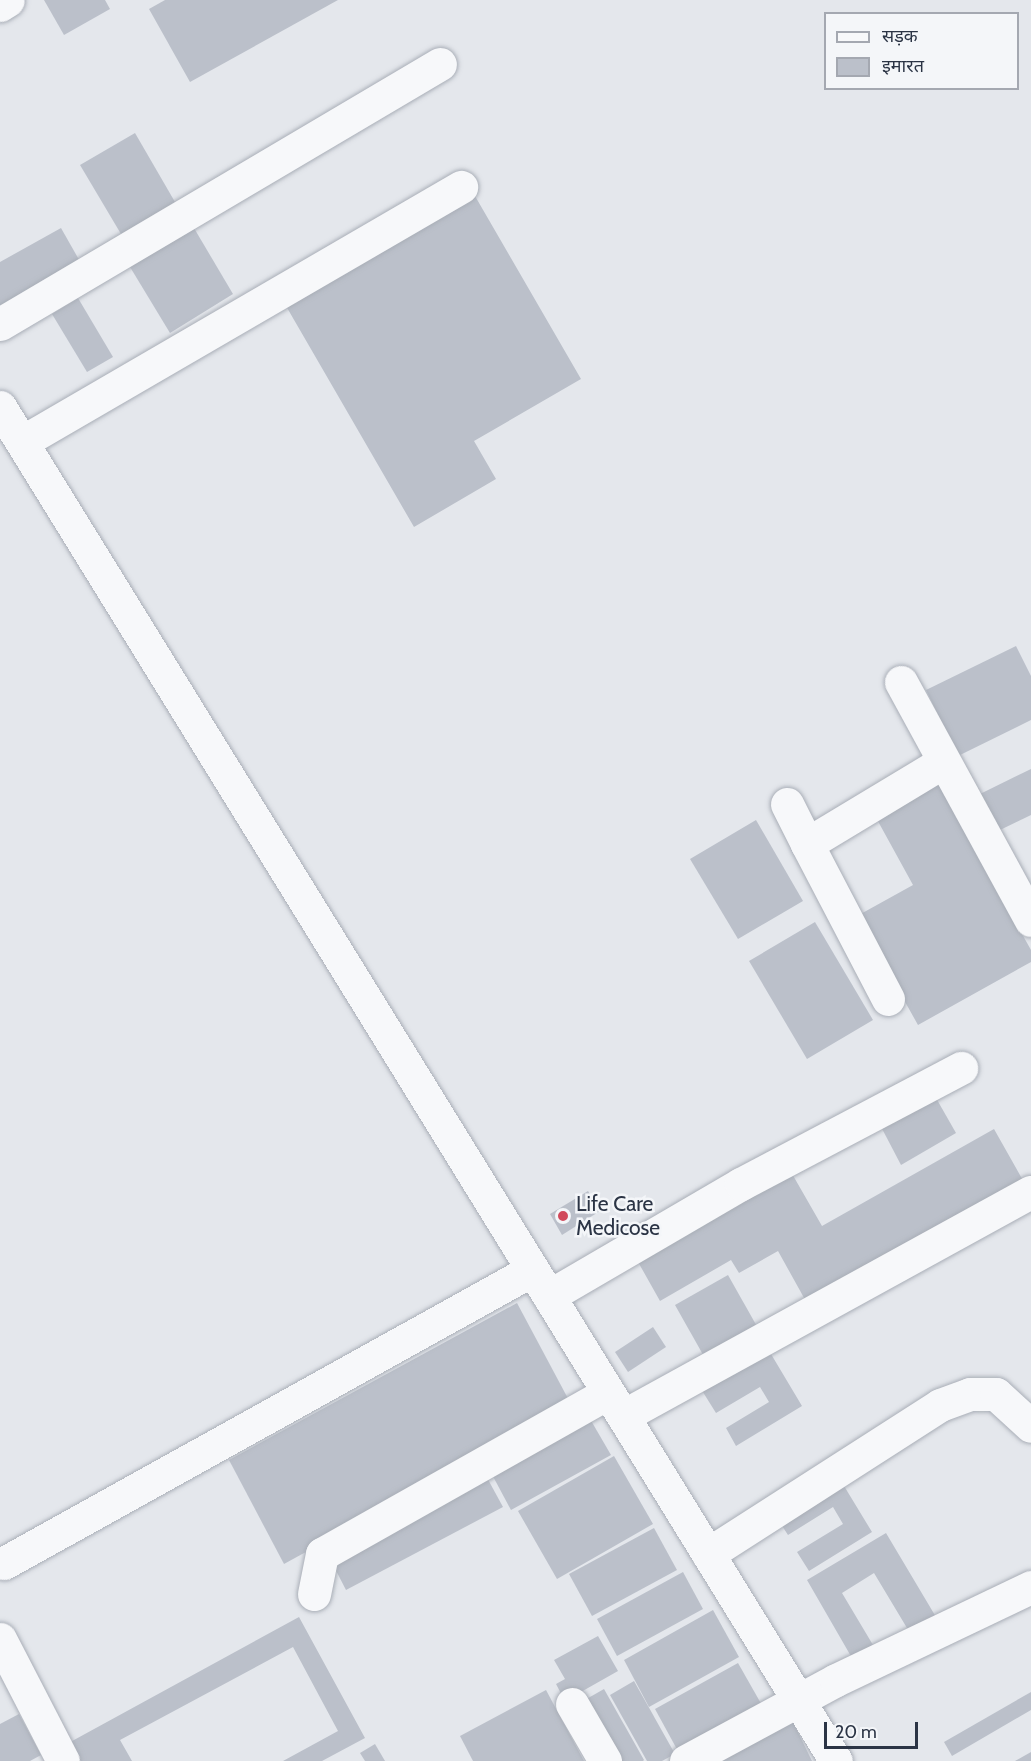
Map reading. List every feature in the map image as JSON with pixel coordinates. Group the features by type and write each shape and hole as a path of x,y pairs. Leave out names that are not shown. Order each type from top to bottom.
{"street":[{"path":"0,5 8,0"},
{"path":"0,324 440,64"},
{"path":"22,442 461,186"},
{"path":"0,407 836,1761"},
{"path":"901,682 1031,920"},
{"path":"807,844 944,762"},
{"path":"787,804 888,999"},
{"path":"4,1563 541,1283 741,1184 961,1068"},
{"path":"314,1594 322,1554 1031,1192"},
{"path":"708,1554 934,1408 970,1394 996,1394 1031,1426"},
{"path":"686,1761 799,1701 1031,1587"},
{"path":"0,1641 54,1758"},
{"path":"572,1704 605,1761"}],"building":[{"path":"44,0 105,0 110,9 64,35"},
{"path":"165,0 338,0 190,82 149,9"},
{"path":"135,133 175,202 121,234 80,165"},
{"path":"475,196 581,379 474,441 496,479 414,527 286,306"},
{"path":"191,223 233,294 170,333 127,262"},
{"path":"61,228 82,265 0,311 0,262"},
{"path":"78,298 113,357 87,372 52,314"},
{"path":"1016,646 1031,676 1031,720 958,756 926,690"},
{"path":"1031,769 1031,815 998,831 980,794"},
{"path":"936,780 1031,950 1031,962 918,1025 857,916 913,885 874,814"},
{"path":"756,820 803,901 738,939 690,859"},
{"path":"815,922 873,1020 807,1059 749,961"},
{"path":"932,1091 956,1133 901,1165 878,1121"},
{"path":"994,1129 1025,1184 808,1305 778,1251 739,1273 731,1260 660,1301 633,1253 787,1165 822,1226"},
{"path":"588,1191 600,1211 562,1235 550,1214"},
{"path":"728,1275 759,1330 706,1360 675,1305"},
{"path":"517,1303 572,1406 284,1564 229,1460"},
{"path":"653,1327 666,1347 628,1372 615,1352"},
{"path":"768,1349 802,1406 736,1446 726,1428 769,1402 760,1387 716,1413 701,1389"},
{"path":"586,1412 611,1455 511,1510 488,1467"},
{"path":"614,1456 653,1524 557,1579 518,1511"},
{"path":"485,1474 503,1507 346,1590 329,1557"},
{"path":"838,1476 872,1532 809,1571 797,1552 843,1524 833,1507 788,1535 775,1515"},
{"path":"654,1528 677,1570 592,1616 569,1574"},
{"path":"886,1533 936,1617 910,1633 874,1573 842,1593 873,1645 852,1658 807,1580"},
{"path":"683,1572 703,1609 617,1656 597,1619"},
{"path":"713,1610 739,1657 649,1707 624,1660"},
{"path":"299,1617 365,1738 322,1761 283,1761 338,1731 293,1647 120,1740 132,1761 71,1761 63,1746"},
{"path":"598,1636 618,1671 565,1701 556,1684 565,1679 554,1660"},
{"path":"738,1663 763,1707 679,1753 655,1709"},
{"path":"634,1681 675,1754 662,1761 647,1761 610,1695"},
{"path":"604,1689 643,1761 608,1761 576,1705"},
{"path":"546,1690 584,1761 473,1761 460,1736"},
{"path":"1031,1692 1031,1710 952,1756 944,1742"},
{"path":"19,1714 41,1755 30,1761 0,1761 0,1724"},
{"path":"792,1720 812,1761 711,1761"},
{"path":"375,1744 385,1761 365,1761 360,1753"},
{"path":"1031,1752 1031,1761 1015,1761"}],"place":[{"name":"Life Care Medicose","path":"563,1216"}]}
